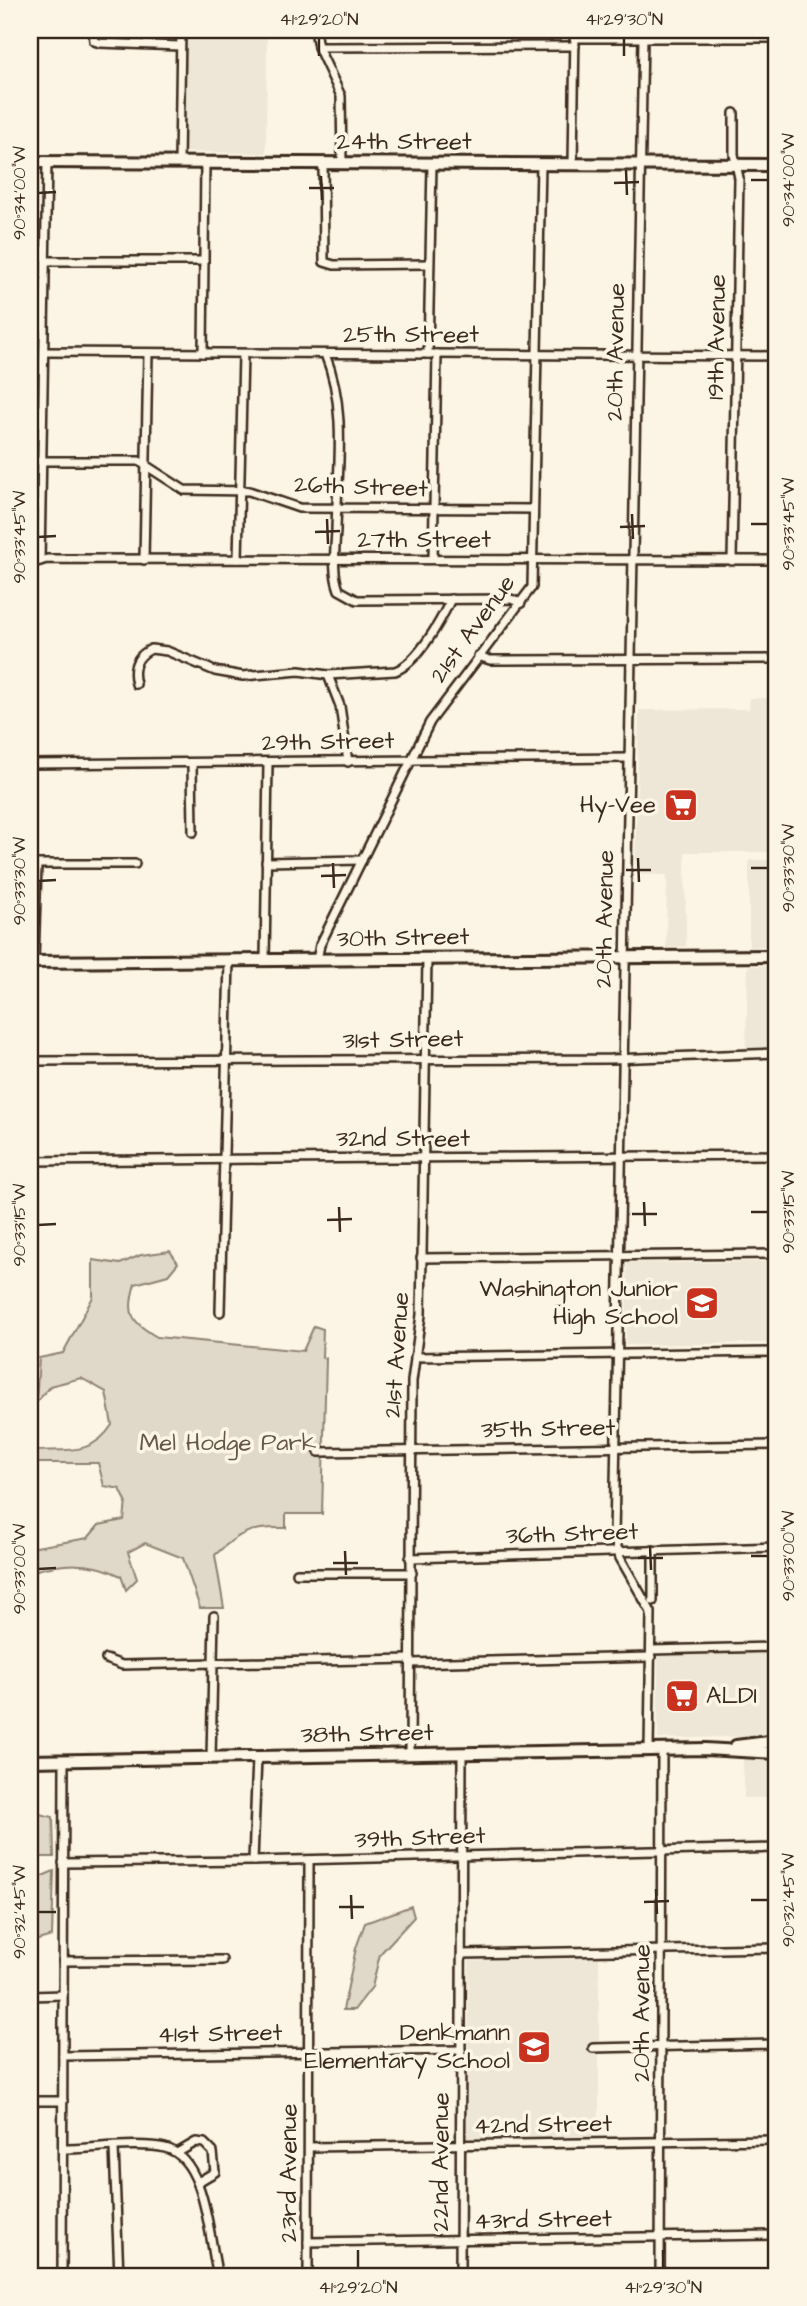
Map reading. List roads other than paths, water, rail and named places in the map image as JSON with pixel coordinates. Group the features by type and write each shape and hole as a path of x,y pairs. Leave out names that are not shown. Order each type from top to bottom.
{"street":[{"path":"93,30 94,41 100,44 180,46"},
{"path":"179,163 181,30"},
{"path":"315,30 318,47 341,96 342,163"},
{"path":"318,47 575,38 777,38"},
{"path":"572,164 575,38"},
{"name":"20th Avenue","path":"643,38 614,1536 618,1553 650,1607 649,1750"},
{"name":"19th Avenue","path":"732,561 739,178 734,113"},
{"name":"24th Street","path":"30,162 777,165"},
{"path":"40,561 47,162"},
{"path":"202,353 205,163"},
{"path":"323,163 322,256 326,264 429,264"},
{"path":"432,163 429,264 433,354 432,559"},
{"name":"21st Avenue","path":"317,960 320,945 436,712 532,587 541,164"},
{"path":"46,261 204,261"},
{"name":"25th Street","path":"44,352 777,356"},
{"path":"144,560 148,353"},
{"path":"238,559 243,354"},
{"path":"325,354 336,382 340,412 335,578 341,592 357,600 511,599 521,603"},
{"name":"26th Street","path":"30,461 133,461 184,490 240,490 299,508 533,509"},
{"name":"27th Street","path":"30,564 40,561 238,559 631,562 777,560"},
{"path":"136,684 134,674 137,659 150,649 167,651 233,675 299,671 328,675 395,671 404,668 441,620 452,599"},
{"path":"478,656 490,660 777,659"},
{"path":"328,675 340,706 348,762"},
{"name":"29th Street","path":"30,764 628,758"},
{"path":"265,960 268,763"},
{"path":"192,764 193,832"},
{"path":"266,862 362,860"},
{"path":"32,962 33,864 135,864"},
{"name":"30th Street","path":"32,962 777,956"},
{"name":"21st Avenue","path":"410,1755 411,1450 415,1357 421,1315 427,959"},
{"path":"220,1312 229,960"},
{"name":"31st Street","path":"30,1061 622,1058 777,1053"},
{"name":"32nd Street","path":"30,1163 777,1155"},
{"path":"421,1258 777,1254"},
{"path":"415,1357 777,1352"},
{"name":"35th Street","path":"319,1452 777,1445"},
{"name":"36th Street","path":"410,1558 777,1548"},
{"path":"653,1550 653,1601"},
{"path":"296,1573 412,1573"},
{"path":"211,1758 214,1616"},
{"path":"106,1658 122,1665 411,1661 651,1654 777,1647"},
{"name":"38th Street","path":"705,1749 777,1741"},
{"name":"38th Street","path":"30,1761 705,1749 777,1752"},
{"name":"20th Avenue","path":"660,2276 662,1750"},
{"name":"22nd Avenue","path":"460,2276 462,1754"},
{"path":"253,1861 257,1757"},
{"path":"62,2276 64,1761"},
{"name":"39th Street","path":"63,1863 309,1860 777,1848"},
{"name":"23rd Avenue","path":"308,2276 309,1860"},
{"path":"462,1954 777,1948"},
{"path":"63,1961 222,1960"},
{"path":"30,1996 63,1995"},
{"path":"593,2048 777,2044"},
{"name":"41st Street","path":"63,2056 461,2050"},
{"path":"30,2101 63,2101"},
{"name":"42nd Street","path":"309,2147 777,2140"},
{"path":"177,2153 185,2145 196,2142 204,2143 213,2152 215,2172 198,2182"},
{"path":"62,2149 160,2147 177,2153 198,2182 218,2276"},
{"path":"114,2148 119,2276"},
{"name":"43rd Street","path":"308,2242 777,2235"}],"place":[{"name":"Hy-Vee","path":"681,805"},
{"name":"Washington Junior High School","path":"702,1303"},
{"name":"ALDI","path":"682,1696"},
{"name":"Denkmann Elementary School","path":"534,2047"}],"park label":[{"name":"Mel Hodge Park","path":"228,1443"}]}
